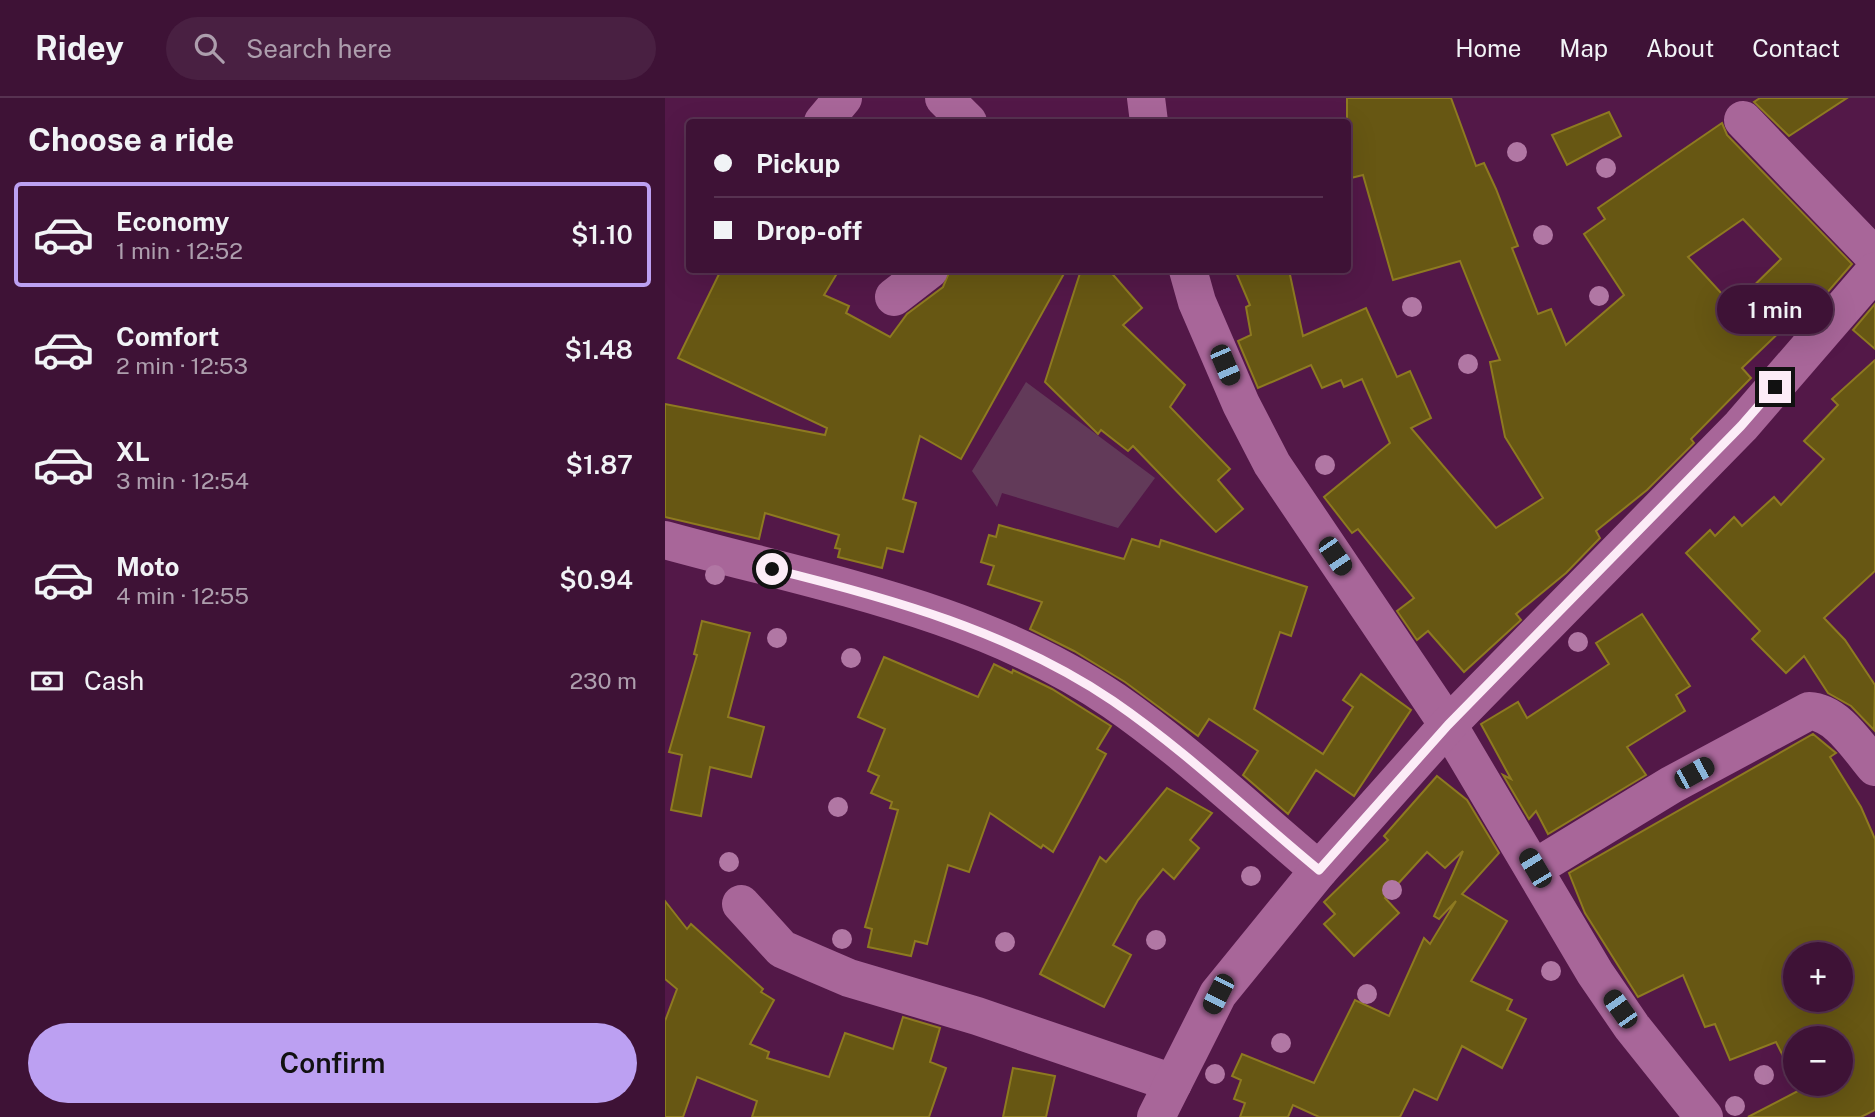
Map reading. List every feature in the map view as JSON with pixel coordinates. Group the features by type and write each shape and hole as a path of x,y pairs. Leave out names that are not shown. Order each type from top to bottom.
{"street":[{"path":"826,119 843,98"},
{"path":"944,98 965,119"},
{"path":"1146,98 1149,119"},
{"path":"1743,120 1875,257"},
{"path":"1156,1117 1218,994 1319,870 1448,725 1741,426 1875,271"},
{"path":"894,297 925,273"},
{"path":"1189,273 1198,302 1241,404 1272,464 1448,725 1595,973 1704,1117"},
{"path":"665,540 862,592 974,628 1018,648 1112,701 1319,870"},
{"path":"1535,868 1671,785 1809,711 1824,713 1834,720 1875,767"},
{"path":"741,904 782,949 849,978 977,1016 1173,1083"}],"shaded area":[{"path":"1026,382 1155,478 1118,528 1002,493 997,507 972,471"}],"building":[{"path":"1347,98 1451,98 1476,166 1484,163 1496,189 1518,246 1512,248 1538,314 1551,309 1566,345 1624,295 1584,234 1605,219 1598,208 1722,123 1727,135 1852,264 1819,302 1815,298 1742,368 1751,378 1691,439 1694,443 1647,490 1596,531 1600,538 1566,573 1516,614 1521,620 1464,672 1428,631 1417,640 1397,611 1414,598 1358,529 1352,533 1324,497 1390,443 1362,379 1344,387 1341,380 1322,388 1311,365 1258,388 1238,341 1251,335 1246,307 1250,305 1236,273 1290,273 1303,336 1366,308 1397,377 1410,371 1431,418 1411,428 1496,528 1543,498 1505,437 1490,362 1500,360 1460,261 1393,280 1363,175 1351,178 1351,119 1347,119","holes":["1743,219 1781,259 1733,306 1688,257"]},
{"path":"1760,98 1847,98 1789,136 1754,102"},
{"path":"1609,112 1621,136 1567,165 1552,135"},
{"path":"720,273 837,273 824,295 849,306 846,313 890,337 907,314 943,287 949,273 1064,273 961,459 920,436 903,499 916,503 903,552 887,548 882,568 838,557 840,549 835,548 839,535 765,513 759,539 665,517 665,404 825,435 827,428 678,358"},
{"path":"1080,273 1112,273 1142,308 1123,325 1185,385 1170,407 1230,469 1218,480 1243,509 1216,532 1133,446 1128,451 1101,430 1098,434 1045,382"},
{"path":"1875,304 1875,349 1853,330"},
{"path":"1875,360 1875,571 1824,618 1845,640 1875,685 1874,730 1851,706 1828,693 1804,656 1786,673 1752,639 1760,631 1686,553 1710,530 1715,536 1734,517 1742,526 1774,497 1781,505 1824,459 1804,441 1838,405 1832,399"},
{"path":"999,525 1124,559 1132,539 1159,547 1161,540 1307,587 1291,636 1280,632 1254,709 1323,754 1353,707 1343,700 1361,674 1411,710 1354,796 1316,770 1288,814 1243,775 1258,751 1209,719 1198,736 1125,682 1074,651 1030,629 1042,602 988,584 994,566 981,562 989,535 996,537"},
{"path":"1642,614 1690,686 1676,695 1685,711 1627,747 1646,775 1548,834 1536,811 1529,819 1503,775 1511,779 1481,724 1518,702 1527,718 1609,664 1596,643"},
{"path":"702,621 750,633 728,717 764,727 751,777 710,767 701,816 671,810 682,755 669,752 697,655 694,654"},
{"path":"884,657 978,697 994,664 1052,689 1111,726 1097,749 1106,754 1053,852 1043,845 1041,848 990,813 969,872 948,865 927,944 915,941 911,956 868,947 872,929 865,927 898,810 890,808 892,802 871,793 879,776 868,771 885,729 858,717"},
{"path":"1813,734 1836,753 1830,757 1861,807 1875,839 1875,1110 1861,1117 1748,1117 1788,1096 1853,1096 1853,1026 1783,1026 1783,1056 1776,1042 1730,1060 1715,1024 1705,1027 1683,975 1638,997 1585,913 1569,873"},
{"path":"1437,776 1467,800 1499,853 1462,894 1507,921 1471,981 1512,1000 1507,1010 1526,1019 1502,1068 1462,1046 1437,1100 1414,1089 1400,1117 1319,1117 1293,1105 1288,1117 1240,1117 1245,1103 1234,1099 1241,1080 1232,1076 1242,1054 1314,1083 1355,1000 1389,1016 1424,938 1430,944 1456,901 1439,919 1434,916 1463,851 1445,868 1427,852 1385,898 1399,913 1354,956 1324,924 1335,914 1324,902 1388,840 1384,836"},
{"path":"1167,788 1212,813 1190,840 1199,848 1174,879 1163,869 1138,900 1113,945 1131,955 1104,1007 1040,974 1100,857 1106,862"},
{"path":"665,901 687,929 691,924 763,989 761,992 774,1000 750,1044 769,1052 767,1058 829,1077 845,1033 893,1049 903,1017 940,1028 930,1062 946,1068 929,1117 752,1117 757,1101 697,1077 683,1117 665,1117 665,1021 677,989 665,979"},
{"path":"1013,1068 1055,1076 1046,1117 1003,1117"}],"route":[{"path":"772,569 862,592 974,628 1064,672 1112,701 1151,730 1319,870 1448,725 1741,426 1775,387"}]}
